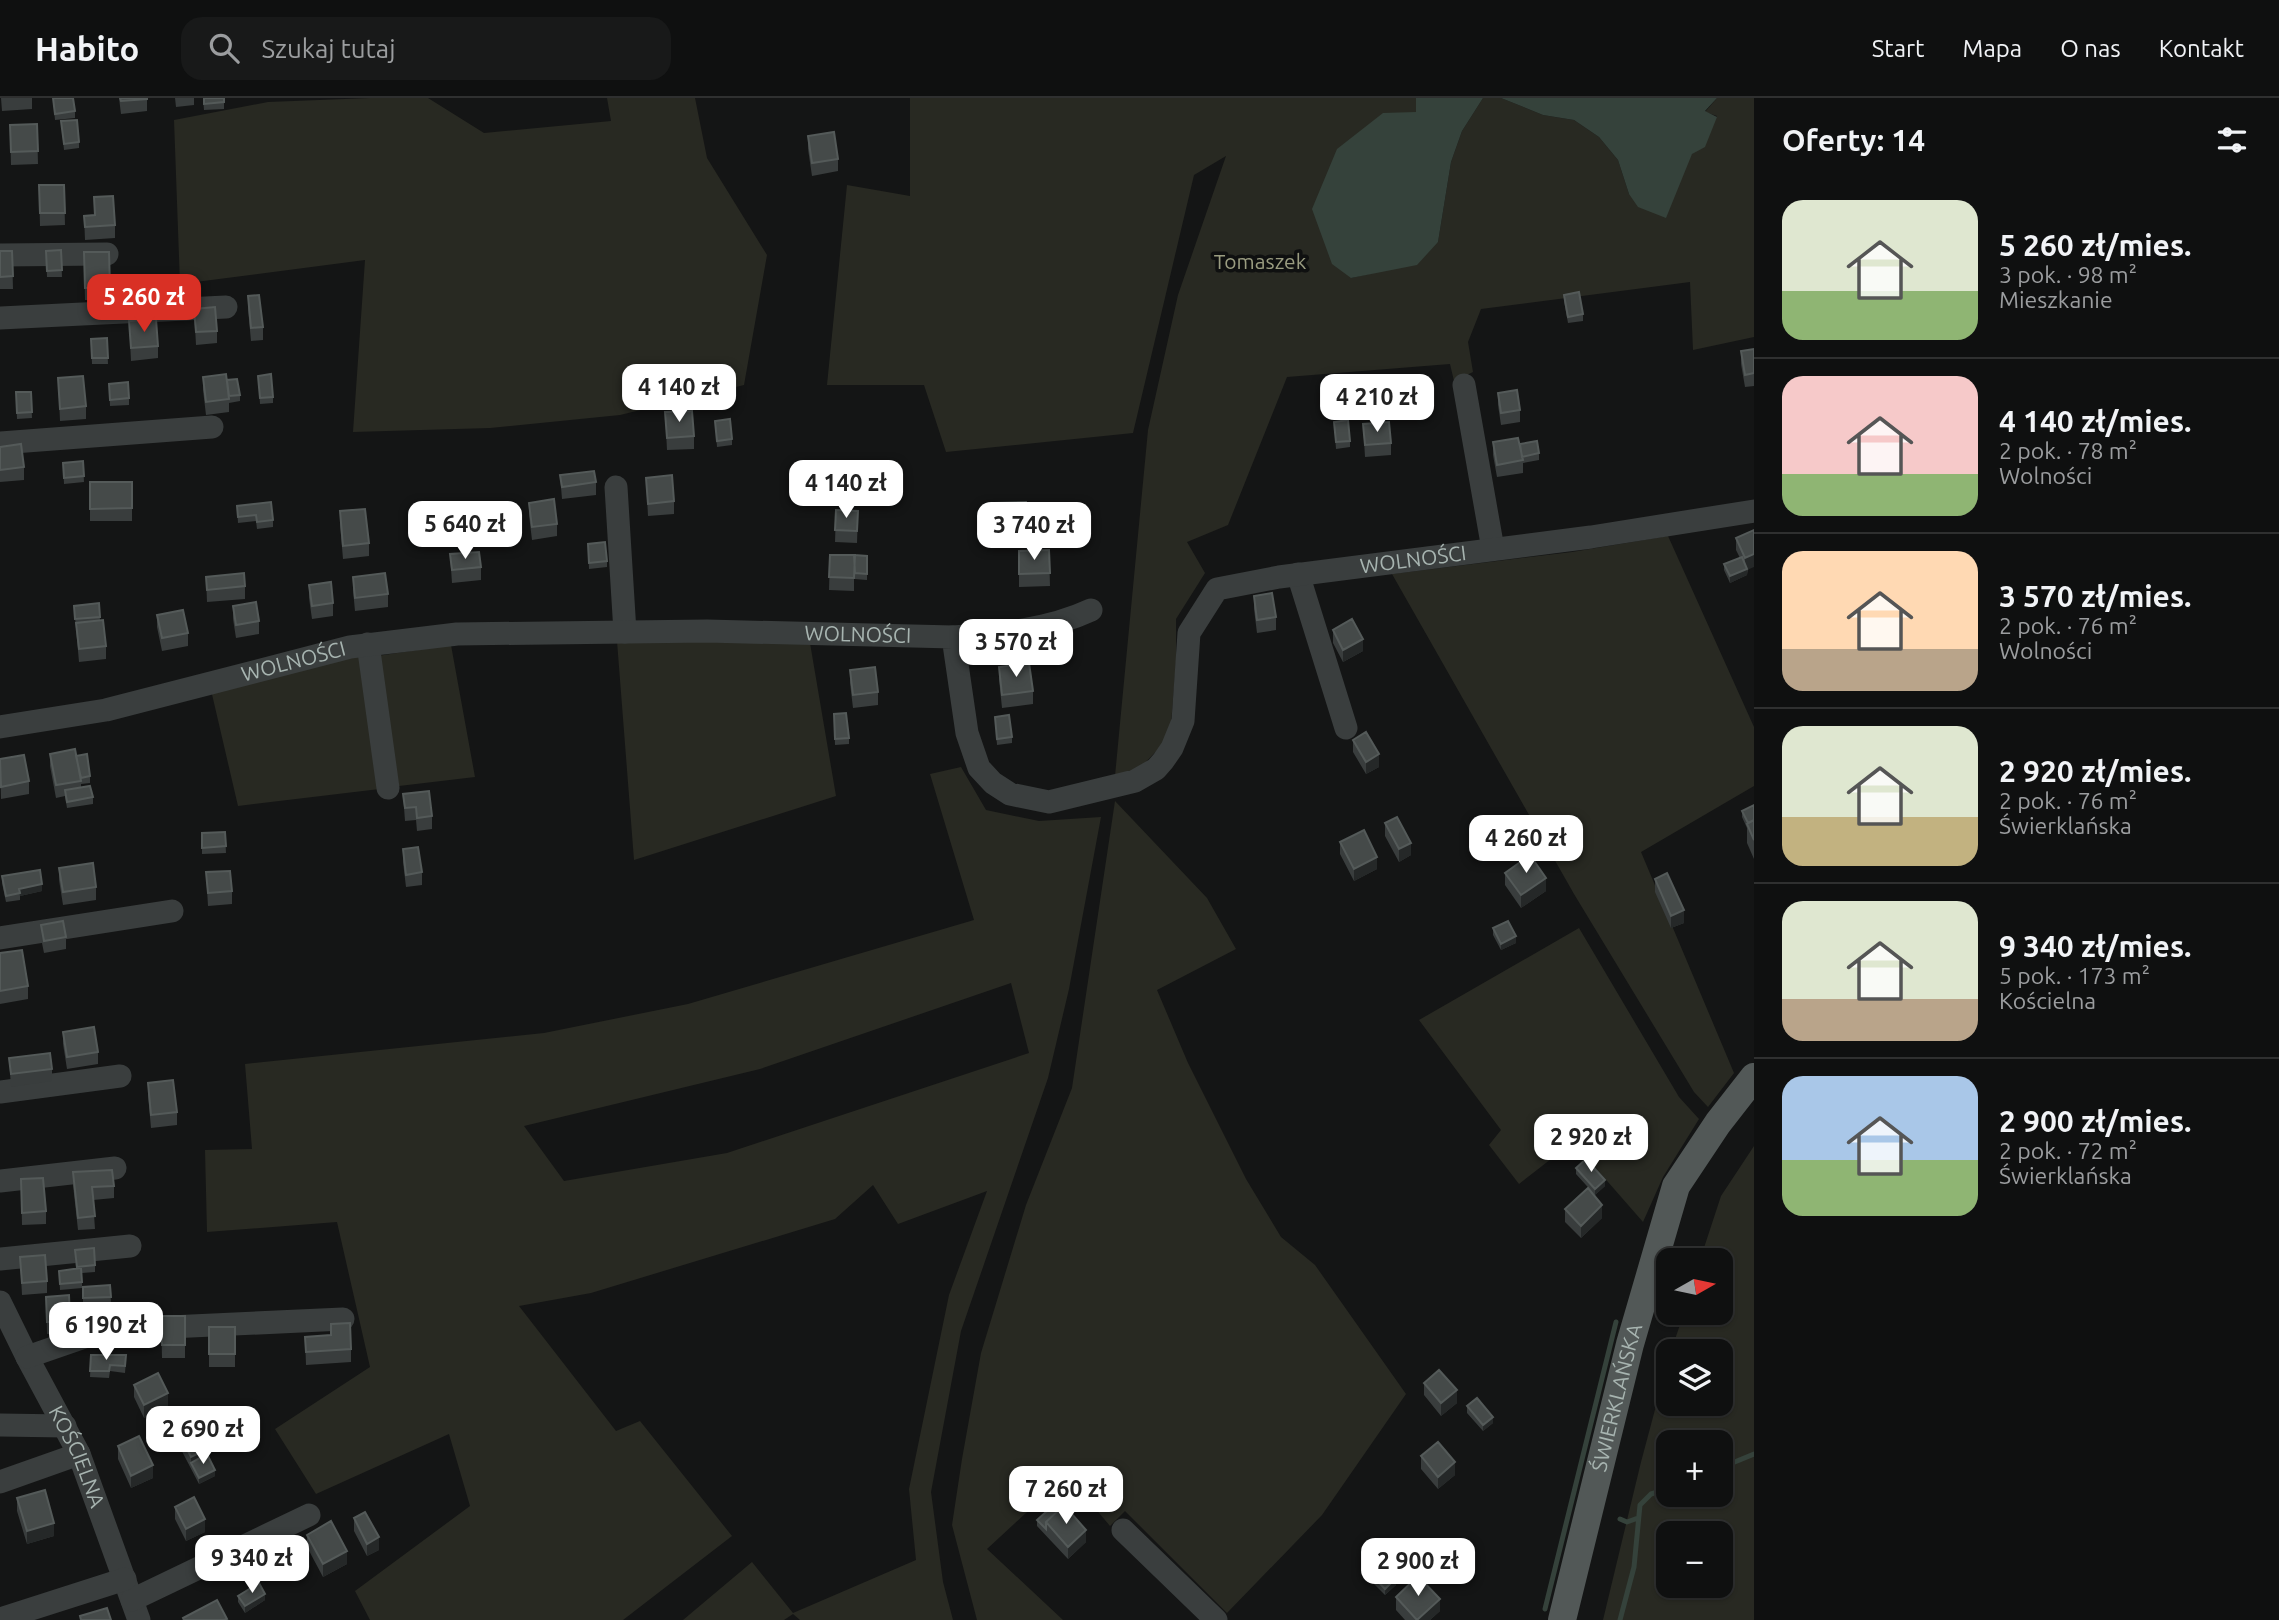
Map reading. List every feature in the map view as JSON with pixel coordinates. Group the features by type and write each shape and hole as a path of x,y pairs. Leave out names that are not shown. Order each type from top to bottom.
{"main road":[{"name":"ŚWIERKLAŃSKA","path":"1562,1620 1630,1344 1676,1186 1718,1123 1754,1077"}],"street":[{"path":"0,254 107,254"},
{"path":"0,318 226,307"},
{"path":"1464,385 1493,549"},
{"path":"0,443 212,427"},
{"path":"616,487 625,632"},
{"name":"WOLNOŚCI","path":"0,727 106,710 350,646 457,634 707,631 953,637 967,733 979,768 993,783 1010,794 1049,802 1122,786 1156,769 1172,748 1183,720 1189,633 1217,589 1298,574 1591,537 1754,511"},
{"path":"1298,574 1346,728"},
{"path":"953,637 1030,629 1068,621 1091,610"},
{"path":"368,645 388,788"},
{"path":"0,938 172,911"},
{"path":"0,1091 120,1076"},
{"path":"0,1181 115,1168"},
{"path":"0,1259 130,1246"},
{"name":"KOŚCIELNA","path":"0,1302 79,1454 132,1600"},
{"path":"27,1357 105,1331 343,1319"},
{"path":"0,1425 65,1426"},
{"path":"0,1482 79,1454"},
{"path":"0,1619 132,1600 309,1516"},
{"path":"1123,1530 1216,1620"}],"green space":[{"path":"428,98 484,133 611,121 607,98 695,98 707,158 767,255 744,385 620,415 490,428 353,432 365,260 180,284 174,120 268,102"},
{"name":"Tomaszek","path":"910,98 1416,98 1416,112 1351,278 1373,273 1438,242 1451,162 1462,131 1483,98 1501,98 1543,115 1574,120 1599,137 1618,160 1629,194 1692,154 1717,116 1705,112 1717,98 1754,98 1754,337 1693,350 1690,282 1481,309 1468,342 1473,372 1454,381 1450,364 1287,377 1228,525 1187,542 1205,573 1176,619 1176,662 1170,737 1139,769 1115,776 1148,430 1178,295 1226,156 1194,175 1133,433 946,452 924,385 827,385 847,185 910,196"},
{"path":"1668,536 1754,727 1754,786 1641,852 1734,1073 1708,1107 1694,1092 1574,894 1392,574 1572,552"},
{"path":"617,641 810,643 836,796 634,860"},
{"path":"451,645 475,777 399,786 377,656"},
{"path":"361,654 388,788 238,806 211,690"},
{"path":"961,767 986,810 1039,821 1101,817 1069,989 1048,1078 961,1331 931,1492 943,1582 953,1620 800,1620 793,1614 784,1620 683,1620 752,1562 793,1613 916,1560 909,1489 949,1295 987,1191 898,1224 873,1185 835,1219 591,1293 519,1306 616,1431 640,1421 732,1536 623,1620 370,1620 355,1591 470,1506 449,1434 316,1494 275,1429 370,1367 337,1222 207,1232 205,1150 252,1149 245,1064 544,1033 688,1004 974,920 930,774","holes":["1011,983 1029,1053 727,1153 564,1181 524,1126 760,1069"]},
{"path":"1115,801 1207,898 1236,949 1157,990 1188,1063 1246,1179 1281,1237 1315,1265 1406,1394 1322,1515 1227,1613 1125,1511 1110,1526 1067,1475 987,1549 1063,1620 977,1620 952,1525 962,1459 981,1353 1026,1205 1072,1088"},
{"path":"1579,928 1679,1097 1699,1119 1663,1177 1643,1222 1573,1142 1519,1184 1489,1145 1501,1130 1419,1020"},
{"path":"1754,1146 1754,1620 1603,1620 1656,1406 1656,1416 1733,1416 1733,1339 1675,1339 1680,1325 1733,1325 1733,1248 1704,1248 1721,1196"}],"shaded area":[{"path":"1416,98 1483,98 1462,131 1451,162 1438,242 1417,265 1351,278 1332,264 1312,209 1337,149 1383,113 1416,112"},
{"path":"1501,98 1717,98 1705,111 1717,117 1705,147 1692,154 1666,218 1638,207 1629,194 1618,160 1599,137 1574,120 1543,115"}],"building":[{"path":"53,98 73,98 75,111 55,114"},
{"path":"120,98 147,98 147,99 121,101"},
{"path":"204,98 224,98 224,102 204,104"},
{"path":"77,120 79,142 64,144 61,121"},
{"path":"37,124 38,151 11,152 10,125"},
{"path":"834,132 838,159 812,163 808,136"},
{"path":"39,185 64,185 65,213 40,213"},
{"path":"113,196 115,225 85,227 84,216 95,215 94,197"},
{"path":"61,250 62,270 47,271 46,251"},
{"path":"0,251 12,251 13,276 0,277"},
{"path":"84,252 109,252 110,287 85,288"},
{"path":"1579,292 1583,314 1568,317 1564,295"},
{"path":"259,295 263,327 251,328 248,296"},
{"path":"215,307 217,331 196,332 194,309"},
{"path":"156,319 158,346 131,348 129,321"},
{"path":"107,338 108,358 92,358 91,339"},
{"path":"1754,349 1754,373 1745,375 1741,351"},
{"path":"226,374 229,399 206,402 203,377"},
{"path":"271,374 273,397 260,398 258,376"},
{"path":"83,376 86,406 60,409 58,378"},
{"path":"237,379 240,395 229,396 227,380"},
{"path":"128,382 129,398 110,400 109,384"},
{"path":"1517,390 1520,410 1501,413 1498,393"},
{"path":"16,392 31,392 32,412 17,413"},
{"path":"692,411 694,436 667,438 665,412"},
{"path":"730,419 732,439 717,441 715,421"},
{"path":"1348,420 1350,441 1336,442 1334,422"},
{"path":"1389,422 1391,443 1365,445 1363,424"},
{"path":"1518,438 1523,460 1497,465 1493,442"},
{"path":"1537,441 1539,453 1522,457 1520,444"},
{"path":"21,444 24,467 0,470 0,447"},
{"path":"83,461 84,476 64,478 63,463"},
{"path":"594,471 596,482 562,487 560,475"},
{"path":"672,475 674,501 648,504 646,478"},
{"path":"90,482 132,482 132,508 90,509"},
{"path":"554,499 557,524 532,527 529,503"},
{"path":"271,502 273,520 257,522 256,515 238,517 237,506"},
{"path":"1026,502 1027,519 995,520 995,503"},
{"path":"365,509 369,543 343,546 340,511"},
{"path":"836,510 858,511 857,531 835,530"},
{"path":"1754,530 1754,554 1745,558 1736,538"},
{"path":"605,542 607,561 589,563 588,544"},
{"path":"1049,550 1050,573 1019,574 1019,551"},
{"path":"479,552 481,567 452,570 450,554"},
{"path":"830,555 855,555 854,578 829,577"},
{"path":"854,555 867,556 867,574 855,573"},
{"path":"1742,557 1747,569 1730,576 1724,564"},
{"path":"244,573 245,586 207,590 206,577"},
{"path":"385,573 388,594 355,598 353,577"},
{"path":"331,582 333,603 312,606 309,585"},
{"path":"1272,593 1276,617 1257,620 1254,596"},
{"path":"256,602 259,621 236,625 233,606"},
{"path":"99,603 100,617 75,619 74,606"},
{"path":"183,610 188,633 162,638 157,615"},
{"path":"1352,619 1363,639 1343,650 1333,630"},
{"path":"103,620 106,646 79,649 76,623"},
{"path":"1029,663 1033,691 1002,695 999,667"},
{"path":"875,667 878,692 853,695 850,670"},
{"path":"846,713 849,738 835,739 834,714"},
{"path":"1009,715 1012,737 997,739 995,717"},
{"path":"1366,732 1379,754 1366,762 1353,740"},
{"path":"75,749 81,781 56,785 50,754"},
{"path":"87,754 90,776 81,778 76,756"},
{"path":"24,755 29,781 1,787 0,759"},
{"path":"90,786 93,797 67,802 65,790"},
{"path":"429,791 432,816 417,818 416,807 405,808 403,794"},
{"path":"1754,805 1754,820 1748,823 1742,811"},
{"path":"1397,817 1411,843 1399,849 1385,823"},
{"path":"1754,820 1754,840 1747,824"},
{"path":"1364,830 1377,857 1354,869 1340,842"},
{"path":"225,832 226,846 202,848 202,833"},
{"path":"418,847 422,872 406,875 403,849"},
{"path":"1530,855 1546,878 1521,895 1505,873"},
{"path":"93,863 96,887 63,892 59,868"},
{"path":"40,870 42,884 19,889 20,893 6,896 2,876"},
{"path":"230,871 232,891 208,893 206,872"},
{"path":"1667,873 1684,910 1671,916 1655,879"},
{"path":"63,921 66,937 44,941 41,925"},
{"path":"1508,921 1516,936 1501,944 1493,928"},
{"path":"22,950 28,986 0,991 0,953"},
{"path":"94,1027 98,1052 67,1057 63,1032"},
{"path":"50,1053 52,1069 11,1074 9,1058"},
{"path":"173,1080 177,1112 151,1115 148,1083"},
{"path":"1586,1159 1605,1180 1595,1189 1576,1168"},
{"path":"112,1170 114,1186 92,1187 95,1216 78,1218 73,1172"},
{"path":"43,1178 46,1211 22,1213 21,1179"},
{"path":"1588,1188 1602,1205 1581,1226 1565,1209"},
{"path":"94,1248 95,1265 77,1267 75,1250"},
{"path":"45,1255 47,1281 22,1283 20,1257"},
{"path":"81,1268 82,1282 60,1284 59,1271"},
{"path":"110,1285 111,1297 83,1298 83,1287"},
{"path":"69,1295 70,1321 47,1322 46,1297"},
{"path":"161,1316 185,1316 185,1345 162,1345"},
{"path":"350,1323 351,1349 306,1352 305,1337 331,1335 331,1324"},
{"path":"209,1327 235,1327 235,1354 209,1354"},
{"path":"91,1355 126,1355 125,1366 110,1365 109,1371 90,1371"},
{"path":"1439,1370 1457,1390 1441,1403 1424,1383"},
{"path":"158,1373 168,1393 144,1405 134,1385"},
{"path":"1477,1398 1493,1417 1483,1425 1467,1406"},
{"path":"183,1418 201,1452 191,1457 174,1424"},
{"path":"139,1436 153,1465 131,1476 118,1446"},
{"path":"1438,1442 1455,1462 1438,1477 1421,1456"},
{"path":"207,1454 215,1470 199,1478 191,1463"},
{"path":"45,1490 54,1523 27,1531 17,1498"},
{"path":"194,1497 205,1519 186,1529 175,1507"},
{"path":"1056,1503 1061,1508 1046,1522 1046,1529 1037,1520"},
{"path":"1064,1505 1086,1530 1068,1547 1046,1522"},
{"path":"365,1512 379,1537 367,1544 354,1518"},
{"path":"331,1521 347,1551 323,1564 307,1535"},
{"path":"1380,1562 1396,1578 1385,1589 1369,1572"},
{"path":"1418,1576 1440,1599 1417,1620 1396,1597"},
{"path":"259,1583 265,1594 245,1606 238,1596"},
{"path":"217,1600 227,1619 184,1620 183,1618"},
{"path":"107,1608 111,1620 81,1620 80,1616"}],"waterway":[{"path":"1545,1609 1616,1322"},
{"path":"1733,1463 1754,1454"},
{"path":"1620,1620 1634,1567 1640,1505 1656,1493"},
{"path":"1620,1519 1627,1522 1638,1518"}]}
